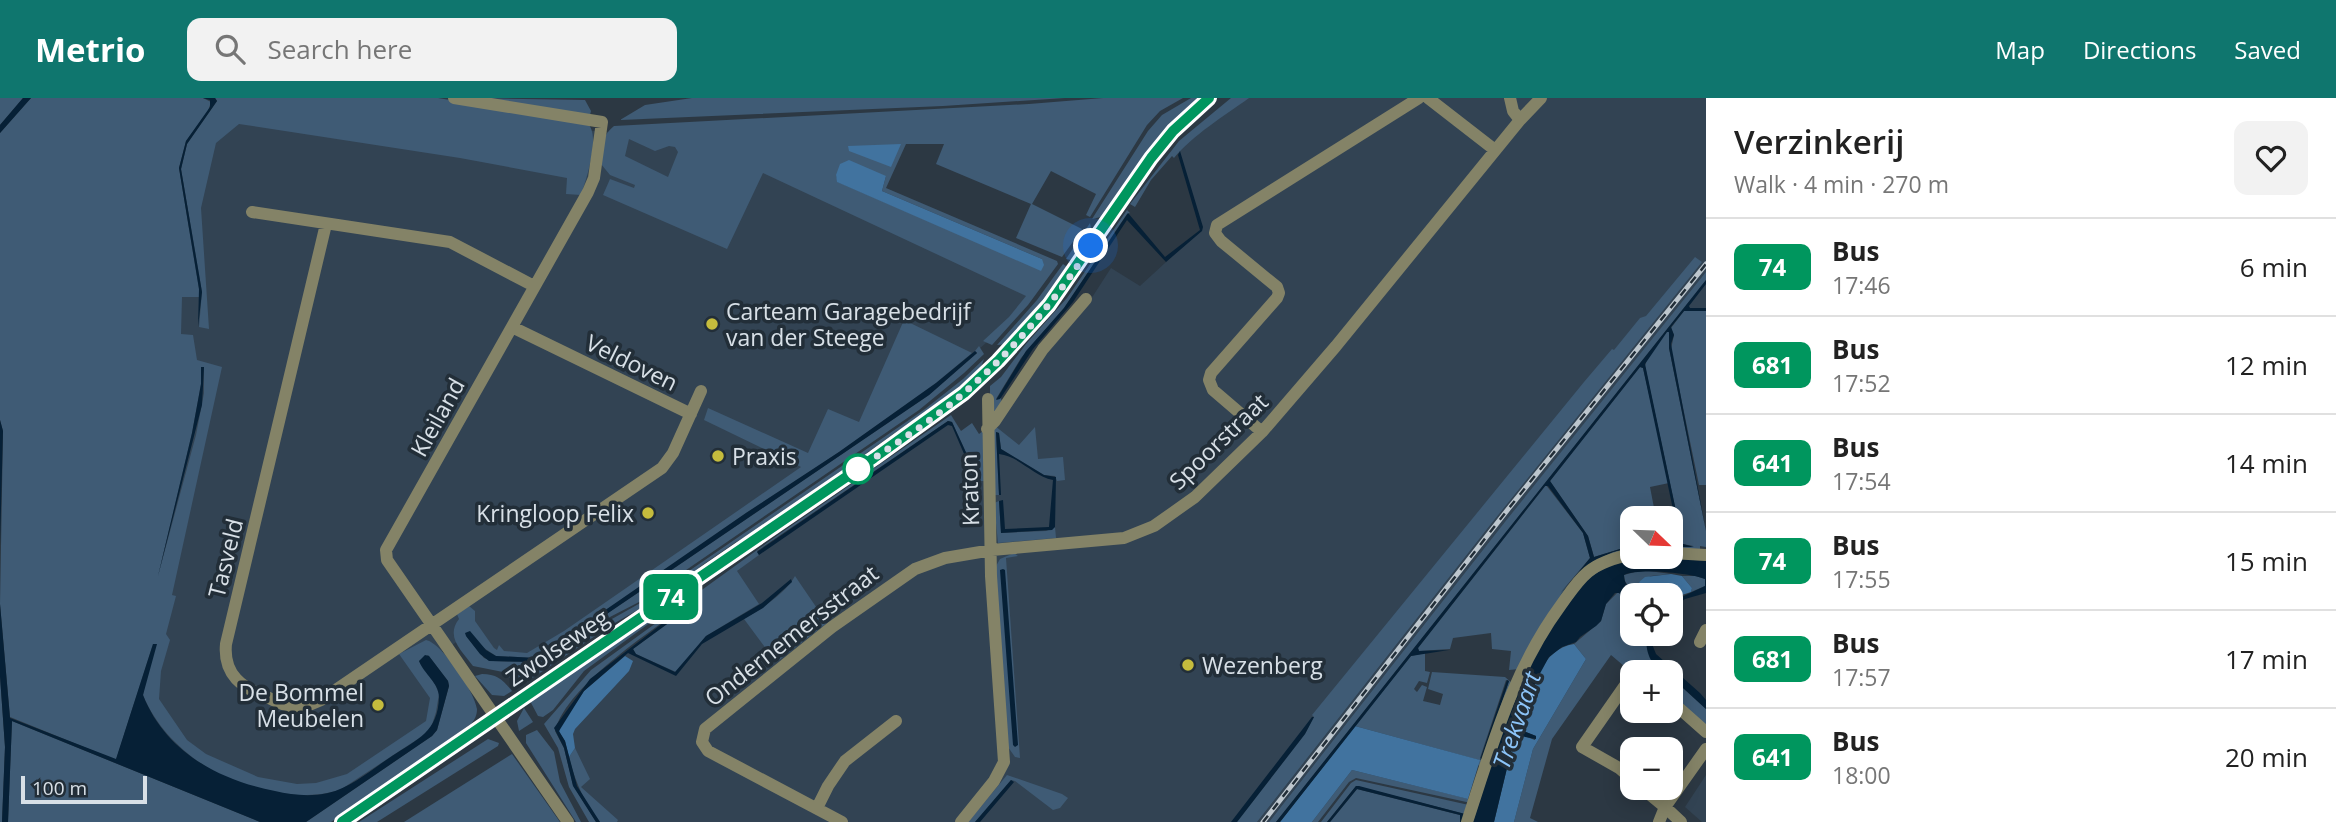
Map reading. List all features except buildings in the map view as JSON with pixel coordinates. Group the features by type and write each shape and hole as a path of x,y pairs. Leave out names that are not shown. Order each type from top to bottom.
{"main road":[{"name":"Zwolseweg","path":"342,822 885,451 964,393 998,361 1049,305 1151,158 1173,131 1209,98"}],"street":[{"name":"Kleiland","path":"454,98 603,122 594,178 588,192 386,550 387,560 568,822"},
{"path":"1262,432 1213,390 1209,380 1211,373 1279,293 1277,287 1221,241 1215,233 1217,225 1419,98"},
{"path":"1428,98 1495,150"},
{"path":"1510,98 1513,111 1520,120"},
{"name":"Spoorstraat","path":"992,550 1124,538 1154,526 1195,497 1262,432 1541,98"},
{"path":"252,212 450,242 534,286"},
{"name":"Tasveld","path":"326,224 226,644 228,666 234,678 246,688 286,705 302,707 321,700 431,625"},
{"name":"Kraton","path":"987,429 1043,349 1086,299"},
{"name":"Veldoven","path":"431,625 662,468 673,453 691,414 512,327"},
{"path":"691,414 701,391"},
{"name":"Kraton","path":"988,399 992,550"},
{"path":"961,822 994,781 1004,762 991,576 992,550"},
{"name":"Ondernemersstraat","path":"842,822 708,751 702,742 705,729 832,626 905,575 946,558 992,550"},
{"path":"1684,554 1706,555"},
{"path":"1467,822 1509,697 1535,644 1588,572 1620,558"},
{"path":"1620,691 1577,745 1620,769"},
{"path":"1683,712 1706,732"},
{"path":"817,808 841,766 896,721"},
{"path":"1659,822 1665,807 1706,749"},
{"path":"1657,800 1681,822"}],"shaded area":[{"path":"0,98 23,98 0,125"},
{"path":"31,98 203,98 211,102 208,111 186,141 179,168 200,295 182,297 181,334 193,335 197,360 222,367 172,595 176,596 166,634 170,640 161,671 159,699 187,740 206,754 258,777 297,784 316,783 347,774 426,721 430,698 399,654 426,640 433,643 457,669 477,709 471,724 331,822 306,822 437,730 449,686 428,655 419,661 439,694 430,731 340,790 312,795 282,794 253,788 225,777 199,762 176,743 157,720 143,695 153,644 116,760 10,717 0,604 3,431 0,420 0,133","holes":["201,367 204,367 204,393 196,435 158,576 192,433 201,384"]},
{"path":"215,98 438,98 585,122 593,135 592,156 581,195 566,194 567,178 460,158 239,124 216,143 201,208 209,329 199,327 202,292 181,169 187,144 217,101"},
{"path":"470,98 585,100 591,111 590,115"},
{"path":"692,98 1065,98 620,120 645,105"},
{"path":"1103,98 1183,98 1160,111 1147,125 1090,217 1086,215 1096,194 1051,171 1032,204 1082,229 1062,257 1016,238 1031,204 936,164 944,144 906,144 886,188 1057,261 1058,264 1028,305 992,345 983,341 1009,317 1026,296 763,173 727,249 603,195 610,179 634,188 635,185 610,175 601,164 604,138 614,126","holes":["629,139 655,151 669,146 675,147 678,152 668,177 625,156","836,175 886,176 882,191 1042,259 1041,270 838,182"]},
{"path":"1191,98 1197,98 1156,142 1105,216 1092,219 1148,131 1162,115"},
{"path":"1231,98 1249,98 1199,134 1174,158 1172,156 1151,180 1135,207 1130,204 1179,141"},
{"path":"1240,98 1706,98 1706,324 1679,306 1269,822 1257,822 1671,300 1244,822 598,822 586,807 565,744 589,682 797,526 948,423 977,452 993,451 994,431 1030,374 1091,299 1111,268 1140,286 1202,229 1178,150"},
{"path":"233,103 633,134 713,146 1033,291 1009,323 941,382 535,661 488,658 469,634 427,661 446,690 433,733 295,822 128,754 174,331 202,135"},
{"path":"901,144 891,167 849,151 848,146"},
{"path":"849,160 886,176 882,191 1042,259 1044,265 1041,271 837,182 836,175 840,164"},
{"path":"1127,210 1130,213 1064,308 1021,358 996,399 1001,398 1002,403 990,418 990,386 1001,377 1067,298"},
{"path":"1090,223 1091,234 1084,249 1071,260 1066,259"},
{"path":"1695,257 1702,262 1491,524 1257,822 1237,822 1305,734 1314,717 1312,715 1584,382 1640,318 1646,316"},
{"path":"1063,264 1066,266 1066,274 1007,344 997,345 1037,300"},
{"path":"1706,272 1706,280 1276,822 1269,822 1508,518"},
{"path":"1684,311 1706,311 1706,485 1699,485 1671,349 1674,335 1671,328"},
{"path":"904,320 972,353 936,383 839,452 536,658 496,656 466,636 484,658 493,661 536,662 929,395 977,353 975,351 979,346 984,354 919,410 641,601 608,618 536,666 512,667 503,672 473,666 464,655 454,638 454,632 459,619 457,614 469,606 475,611 475,621 494,648 497,650 499,645 504,651 527,653 564,631 801,467 704,420 708,408 808,453 828,409 859,422"},
{"path":"1667,331 1670,333 1669,348 1706,531 1706,547 1700,546 1700,549 1684,548 1693,546 1684,544 1684,506 1675,506 1645,366"},
{"path":"984,359 979,372 925,416 896,432 765,526 701,566 671,591 613,624 519,687 508,676 515,671 533,672 603,624 651,597 925,409"},
{"path":"1640,367 1643,368 1669,483 1650,487 1654,506 1620,506 1620,549 1594,557 1588,536 1550,481"},
{"path":"951,415 961,431 972,423 979,434 983,431 984,481 980,481 981,476 975,472 952,422 948,421 757,551 759,555 737,571 759,604 706,636 676,672 636,654 633,649 689,608 697,597 638,640 577,694 563,713 555,731 564,748 573,785 596,822 589,822 569,787 558,748 544,724 591,670 775,537"},
{"path":"995,426 1019,445 1035,427 1038,459 1063,457 1065,480 1057,481 1055,476 1044,475 1001,449 999,433 996,432 999,495 994,495 990,440"},
{"path":"1546,485 1583,533 1590,558 1561,592 1592,562 1620,550 1620,565 1519,669 1509,670 1511,651 1492,649 1491,633 1453,638 1450,649 1419,651 1418,648"},
{"path":"999,501 1001,533 1046,531 1055,527 1056,538 998,543 994,503"},
{"path":"1014,553 1018,556 1006,558 1020,758 1015,757 1008,747 995,568 1000,559"},
{"path":"729,565 584,671 553,710 543,717 538,716 530,701"},
{"path":"1642,570 1671,574 1651,576 1639,583 1626,583 1624,575"},
{"path":"1671,574 1682,576 1692,588 1691,592 1683,595 1683,583 1639,583 1645,577"},
{"path":"795,576 827,623 779,660 770,648 767,650 744,619 780,594"},
{"path":"1682,576 1705,579 1705,586 1691,592 1692,588"},
{"path":"1618,592 1620,594 1620,646 1647,646 1653,660 1620,660 1620,663 1611,655 1552,739 1530,818 1538,822 1514,822 1533,749 1586,659 1574,644 1601,621 1606,604"},
{"path":"1574,644 1586,659 1533,749 1514,822 1494,822 1515,735 1535,740 1536,736 1518,726 1537,677 1551,655"},
{"path":"1425,653 1425,671 1430,672 1427,683 1419,681 1414,689 1417,692 1422,685 1427,687 1423,701 1440,705 1443,694 1428,689 1432,672 1505,677 1512,683 1471,803 1356,778 1349,782 1318,822 1312,822 1352,770 1469,799 1480,766 1479,760 1355,726 1411,656","holes":["1506,680 1509,681 1483,758 1480,758"]},
{"path":"625,656 633,661 629,671 575,729 575,748 569,757 565,741 559,732 560,727 584,691"},
{"path":"482,674 499,678 512,691 504,696 492,695 475,676"},
{"path":"0,676 5,747 2,822 0,822"},
{"path":"1683,688 1706,709 1706,727 1683,707"},
{"path":"524,708 533,722 519,731 517,721"},
{"path":"12,721 260,822 8,822"},
{"path":"1355,726 1480,760 1468,799 1352,770 1312,822 1280,822"},
{"path":"537,730 554,752 560,782 581,822 576,822 526,743 526,735"},
{"path":"488,739 499,743 498,746 377,822 359,822"},
{"path":"575,748 590,779 581,787 618,820 617,822 600,822 585,799 569,757"},
{"path":"512,754 560,822 404,822"},
{"path":"1007,775 1068,798 1060,808 1053,810 1011,780 975,822 968,822"},
{"path":"1706,775 1706,822 1702,822 1685,807"},
{"path":"1356,780 1469,805 1465,814 1356,786 1327,822 1321,822"},
{"path":"1357,789 1460,815 1460,822 1330,822"}],"water":[{"path":"23,98 31,98 0,133 0,125"},
{"path":"203,98 215,98 217,101 187,144 181,169 202,292 198,327 199,289 179,168 186,141 210,107 210,100"},
{"path":"1180,151 1202,231 1166,262 1127,220 1073,302 1033,349 1000,399 996,400 1026,351 1064,308 1128,213 1165,257 1200,230 1178,155"},
{"path":"1706,280 1706,284 1689,306 1706,308 1706,311 1684,311 1671,327 1674,335 1671,344 1706,531 1667,332 1645,364 1675,506 1672,506 1643,368 1640,367 1550,481 1588,536 1594,557 1620,550 1592,562 1560,595 1590,558 1583,533 1548,486 1545,486 1418,648 1419,651 1449,650 1411,656 1280,822 1276,822"},
{"path":"975,351 977,353 929,395 536,662 489,661 466,636 465,633 470,631 486,650 496,656 536,658 839,452 936,383"},
{"path":"201,367 204,367 202,405 158,576 192,433 201,384"},
{"path":"0,420 3,431 0,546"},
{"path":"948,421 952,422 975,472 981,476 980,481 974,477 952,426 948,425 759,555 757,552"},
{"path":"996,432 999,433 1001,449 1044,475 1056,477 1055,527 1052,530 1001,533 999,501 1003,500 1005,529 1049,527 1053,480 1039,475 1013,458 999,454 999,495"},
{"name":"Trekvaart","path":"1684,559 1706,561 1706,593 1683,600 1683,596 1705,586 1705,579 1688,575 1641,572 1624,575 1626,583 1620,583 1620,594 1615,593 1606,604 1601,621 1576,642 1562,647 1549,657 1518,726 1536,736 1536,739 1515,735 1494,822 1473,822 1511,707 1536,653 1581,587 1609,566 1620,562 1620,569 1684,569"},
{"path":"1003,569 1018,745 1015,747 1000,570"},
{"path":"791,579 792,582 763,608 702,644 676,676 628,653 584,691 559,731 565,741 577,786 600,822 596,822 573,786 564,748 554,728 590,679 697,597 689,608 633,649 636,654 675,672 706,636 762,603"},
{"path":"0,604 10,718 116,759 153,644 157,644 143,695 165,732 179,747 214,771 254,786 281,792 308,795 337,791 361,778 425,733 435,719 439,697 437,687 419,661 425,655 429,656 449,686 437,730 432,736 306,822 260,822 12,721 8,822 2,822 5,747 0,676"},
{"path":"1653,646 1663,660 1651,660 1647,647"},
{"path":"1683,678 1706,700 1706,709 1683,688"},
{"path":"1507,680 1509,681 1483,758 1480,760"},
{"path":"1312,717 1305,734 1237,822 1231,822"},
{"path":"1011,780 1014,782 980,822 975,822"},
{"path":"1356,786 1465,814 1463,822 1460,822 1460,815 1357,789 1330,822 1327,822"}],"railway":[{"path":"1263,822 1509,508 1706,264"}],"bus line":[{"name":"74","path":"342,822 874,458 964,393 1038,319 1080,264 1151,158 1184,119 1209,98"}],"place":[{"name":"Carteam Garagebedrijf van der Steege","path":"712,324"},
{"name":"Praxis","path":"718,456"},
{"name":"Kringloop Felix","path":"648,513"},
{"name":"Wezenberg","path":"1188,665"},
{"name":"De Bommel Meubelen","path":"378,705"}],"route":[{"path":"858,469 852,473 938,413 998,361 1038,319 1091,246"}]}
